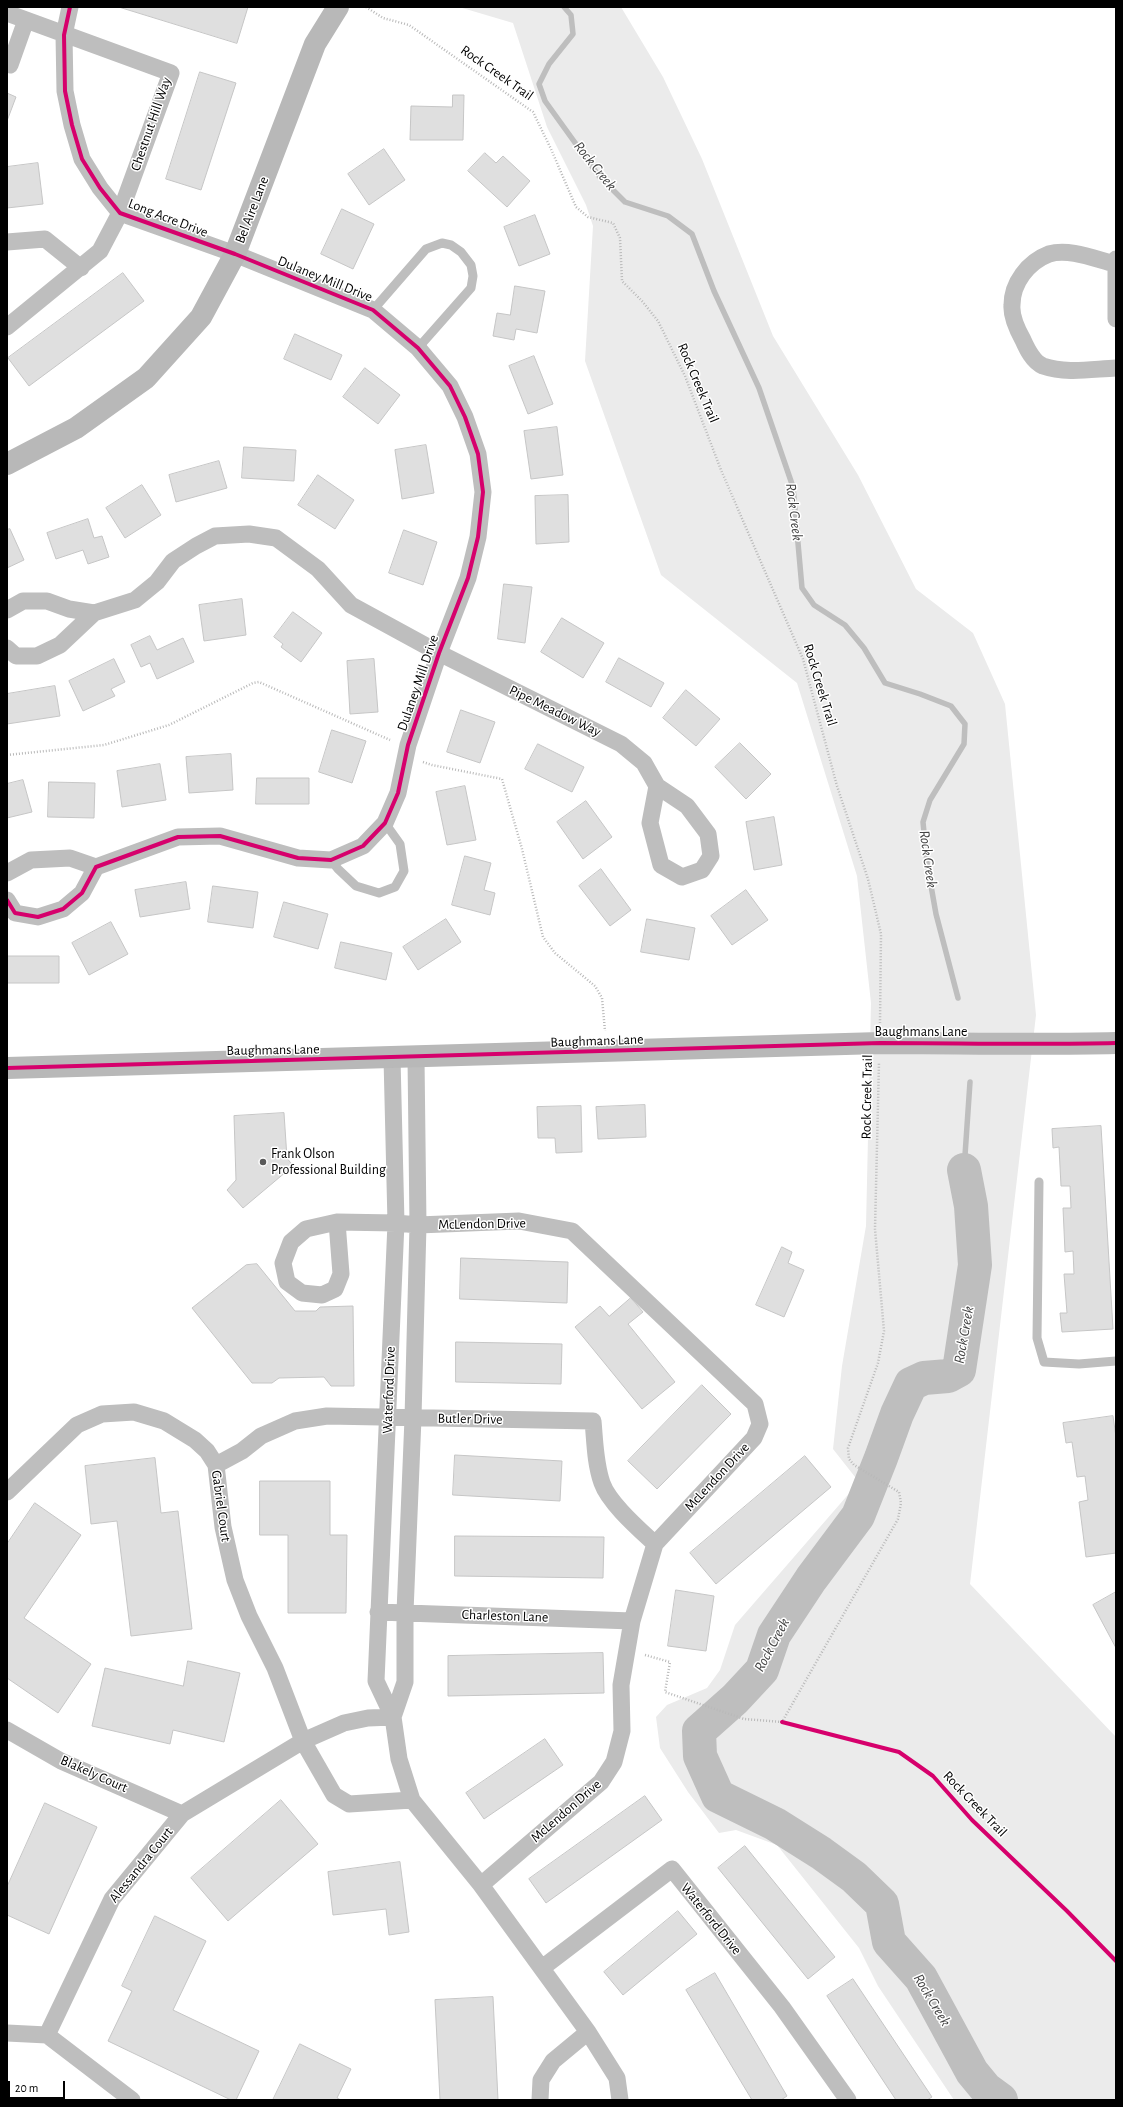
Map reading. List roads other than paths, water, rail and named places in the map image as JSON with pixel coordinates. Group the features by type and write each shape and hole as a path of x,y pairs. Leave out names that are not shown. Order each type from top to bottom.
{"main road":[{"name":"Bel Aire Lane","path":"7,464 76,428 146,378 201,317 235,254 315,44 338,7"},
{"name":"Baughmans Lane","path":"7,1068 416,1058 880,1043 1017,1043 1058,1045 1116,1043"}],"street":[{"name":"Long Acre Drive","path":"70,7 64,35 65,91 72,125 82,158 100,188 120,213 235,254"},
{"path":"7,13 64,35"},
{"path":"7,64 10,65 26,20"},
{"name":"Chestnut Hill Way","path":"64,35 171,73 120,213"},
{"path":"7,327 100,252 120,213"},
{"path":"7,242 44,239 81,268"},
{"path":"1116,319 1116,261 1068,252 1049,254 1031,264 1018,280 1012,306 1019,332 1028,352 1042,366 1070,371 1116,368"},
{"name":"Dulaney Mill Drive","path":"96,867 178,837 220,836 298,858 331,860 363,846 385,823 398,793 408,745 439,653 468,578 478,537 483,492 478,454 465,417 450,386 418,348 373,310 235,254"},
{"name":"Pipe Meadow Way","path":"94,613 135,600 157,582 173,561 215,536 249,534 276,538 318,569 351,605 439,653 621,744 644,763 657,786 687,806 708,834 711,856 702,870 682,877 661,865 650,823 657,786"},
{"path":"7,610 22,601 47,601 69,609 94,613"},
{"path":"7,648 16,656 37,656 60,645 94,613"},
{"path":"7,873 31,860 70,858 96,867 82,893 63,909 38,917 15,913 7,900"},
{"name":"Waterford Drive","path":"392,1058 396,1223 390,1332 389,1416 378,1612 376,1681 393,1717 399,1758 412,1800 481,1885 588,2032 617,2078 620,2100"},
{"name":"Waterford Drive","path":"393,1717 404,1682 418,1225 416,1058"},
{"name":"McLendon Drive","path":"338,1222 418,1225 519,1221 572,1231 755,1404 760,1424 754,1438 655,1544 632,1621 621,1685 622,1731 614,1762 601,1782 481,1885"},
{"path":"338,1222 340,1274 335,1289 322,1296 302,1293 288,1282 283,1263 291,1242 306,1229 338,1222"},
{"name":"Gabriel Court","path":"7,1492 77,1425 102,1414 134,1412 164,1421 195,1440 207,1452 216,1465 223,1527 234,1580 248,1616 275,1668 303,1741"},
{"name":"Butler Drive","path":"216,1465 242,1451 261,1436 295,1421 327,1416 593,1421 596,1458 602,1484 614,1502 655,1544"},
{"name":"Charleston Lane","path":"378,1612 632,1621"},
{"name":"Alessandra Court","path":"47,2035 112,1899 182,1814 303,1741 344,1723 368,1718 393,1717"},
{"name":"Blakely Court","path":"7,1730 61,1761 182,1814"},
{"path":"303,1741 334,1795 349,1804 412,1800"},
{"name":"Waterford Drive","path":"542,1968 672,1869 782,2008 848,2100"},
{"path":"540,2100 542,2080 552,2061 588,2032"},
{"path":"7,2033 47,2035 132,2100"}],"lane":[{"path":"373,310 426,249 442,243 451,245 461,252 471,265 473,276 470,288 418,348"},
{"path":"331,860 356,886 379,893 395,886 404,871 400,844 385,823"},
{"path":"1040,1182 1037,1338 1044,1362 1079,1364 1116,1361"}],"waterway":[{"name":"Rock Creek","path":"564,7 571,15 573,34 549,64 539,84 545,101 599,176 625,202 668,216 692,234 714,291 759,388 793,487 802,588 814,605 845,625 864,648 885,683 951,706 965,724 964,744 930,800 923,822 927,863 936,914 958,998"},
{"name":"Rock Creek","path":"964,1170 970,1082"},
{"name":"Rock Creek","path":"964,1170 971,1206 975,1265 959,1370 948,1376 924,1378 911,1384 897,1414 858,1516 811,1579 774,1635 762,1670 735,1699 699,1731 700,1756 718,1796 775,1824 821,1853 854,1877 882,1904 889,1942 921,1978 972,2072 986,2089 1001,2100"}],"place":[{"name":"Frank Olson Professional Building","path":"263,1162"}]}
